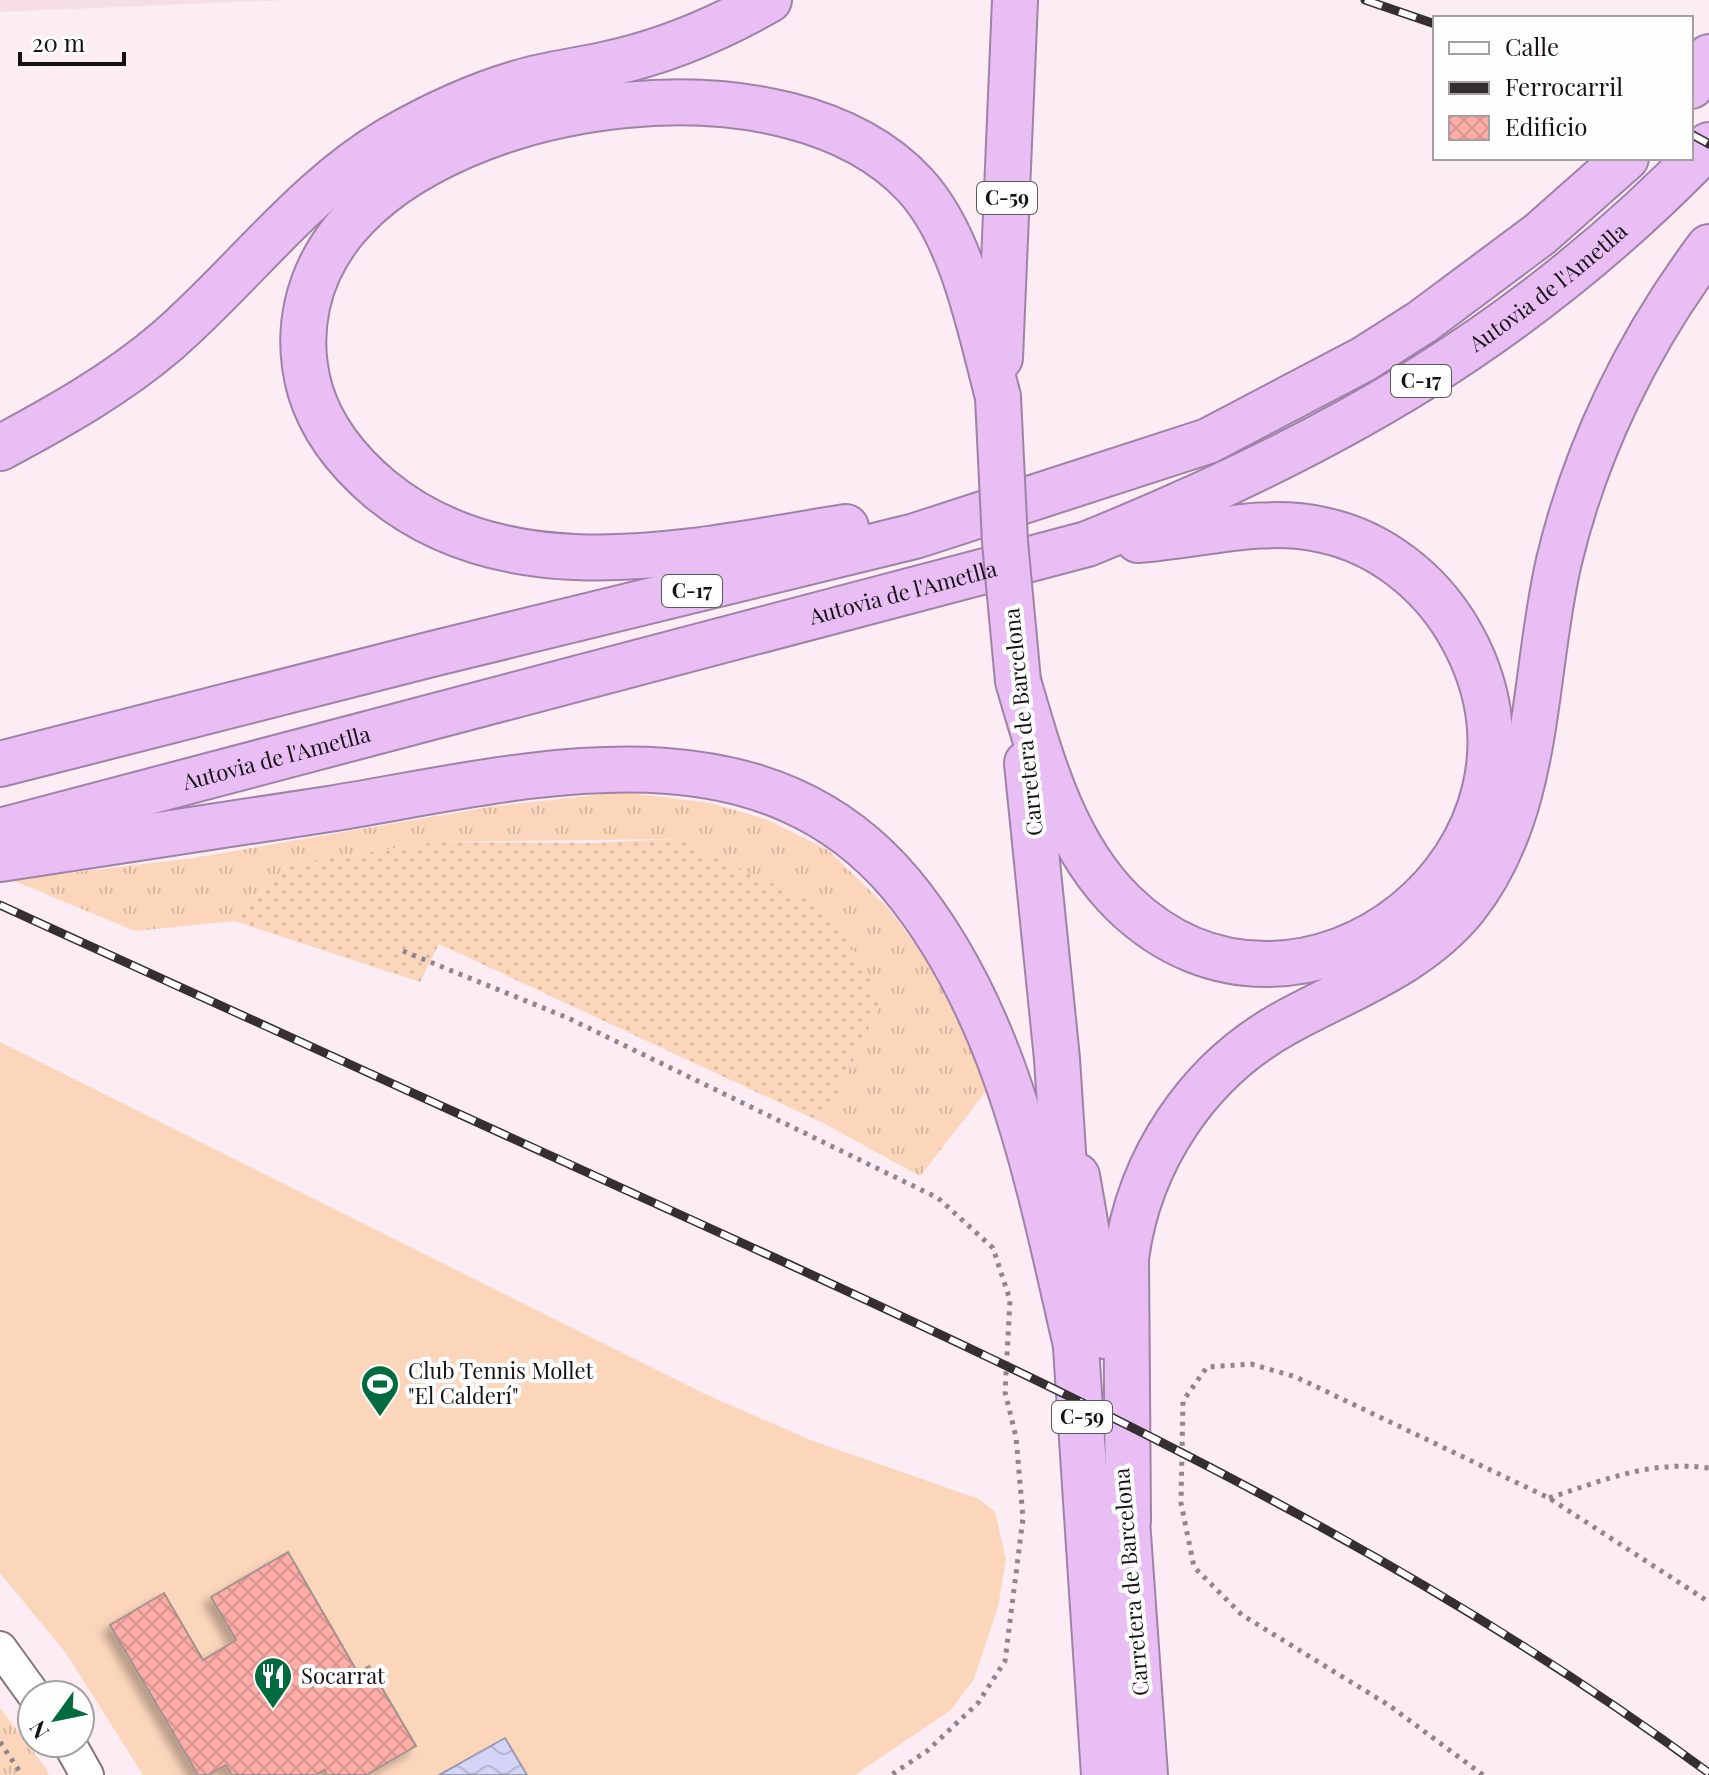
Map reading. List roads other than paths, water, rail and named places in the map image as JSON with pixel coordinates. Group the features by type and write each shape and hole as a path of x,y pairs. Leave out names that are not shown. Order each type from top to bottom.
{"highway":[{"path":"0,448 105,388 166,342 241,272 308,200 389,141 443,112 519,82 676,45 769,0"},
{"name":"Carretera de Barcelona","path":"1015,0 998,397 1005,542 1057,1059 1076,1345 1135,1773"},
{"path":"1693,85 1709,57"},
{"path":"1693,87 1709,72"},
{"path":"915,536 850,526 696,550 572,558 521,551 433,525 394,501 360,472 333,439 315,407 302,351 303,323 316,274 346,227 370,204 430,164 502,131 593,107 636,102 728,105 768,112 806,122 869,147 915,185 934,209 950,238 998,397"},
{"name":"Autovia de l'Ametlla","path":"0,831 1087,544 1278,461 1339,430 1447,365 1601,247 1654,202 1709,145"},
{"name":"C-17","path":"0,764 915,536 1208,441 1282,403 1422,322 1540,234 1624,160"},
{"path":"1128,1520 1125,1303 1130,1229 1153,1163 1172,1127 1226,1065 1283,1024 1370,981 1436,938 1465,907 1487,873 1508,832 1521,792 1556,578 1582,483 1621,389 1671,301 1709,247"},
{"path":"1018,681 1055,796 1097,872 1122,902 1149,926 1177,943 1208,954 1275,963 1313,958 1349,947 1408,913 1453,864 1471,832 1490,766 1482,687 1468,647 1445,609 1421,583 1393,560 1359,541 1291,525 1255,525 1159,539 1087,544"},
{"path":"0,859 495,782 619,767 669,769 718,778 758,787 800,804 870,852 900,883 929,923 961,978 1000,1063 1027,1140 1076,1345"},
{"name":"Carretera de Barcelona","path":"1057,1059 1106,1340 1128,1520 1135,1773"}],"street":[{"path":"0,1648 22,1679"}],"water":[{"path":"505,1738 527,1775 439,1775"}],"railway":[{"path":"1365,0 1433,23"},
{"path":"1693,135 1709,144"},
{"path":"0,905 856,1295 1109,1416 1356,1546 1477,1617 1595,1693 1709,1773"}],"place":[{"name":"Club Tennis Mollet \"El Calderí\"","path":"380,1418"},
{"name":"Socarrat","path":"273,1710"}]}
